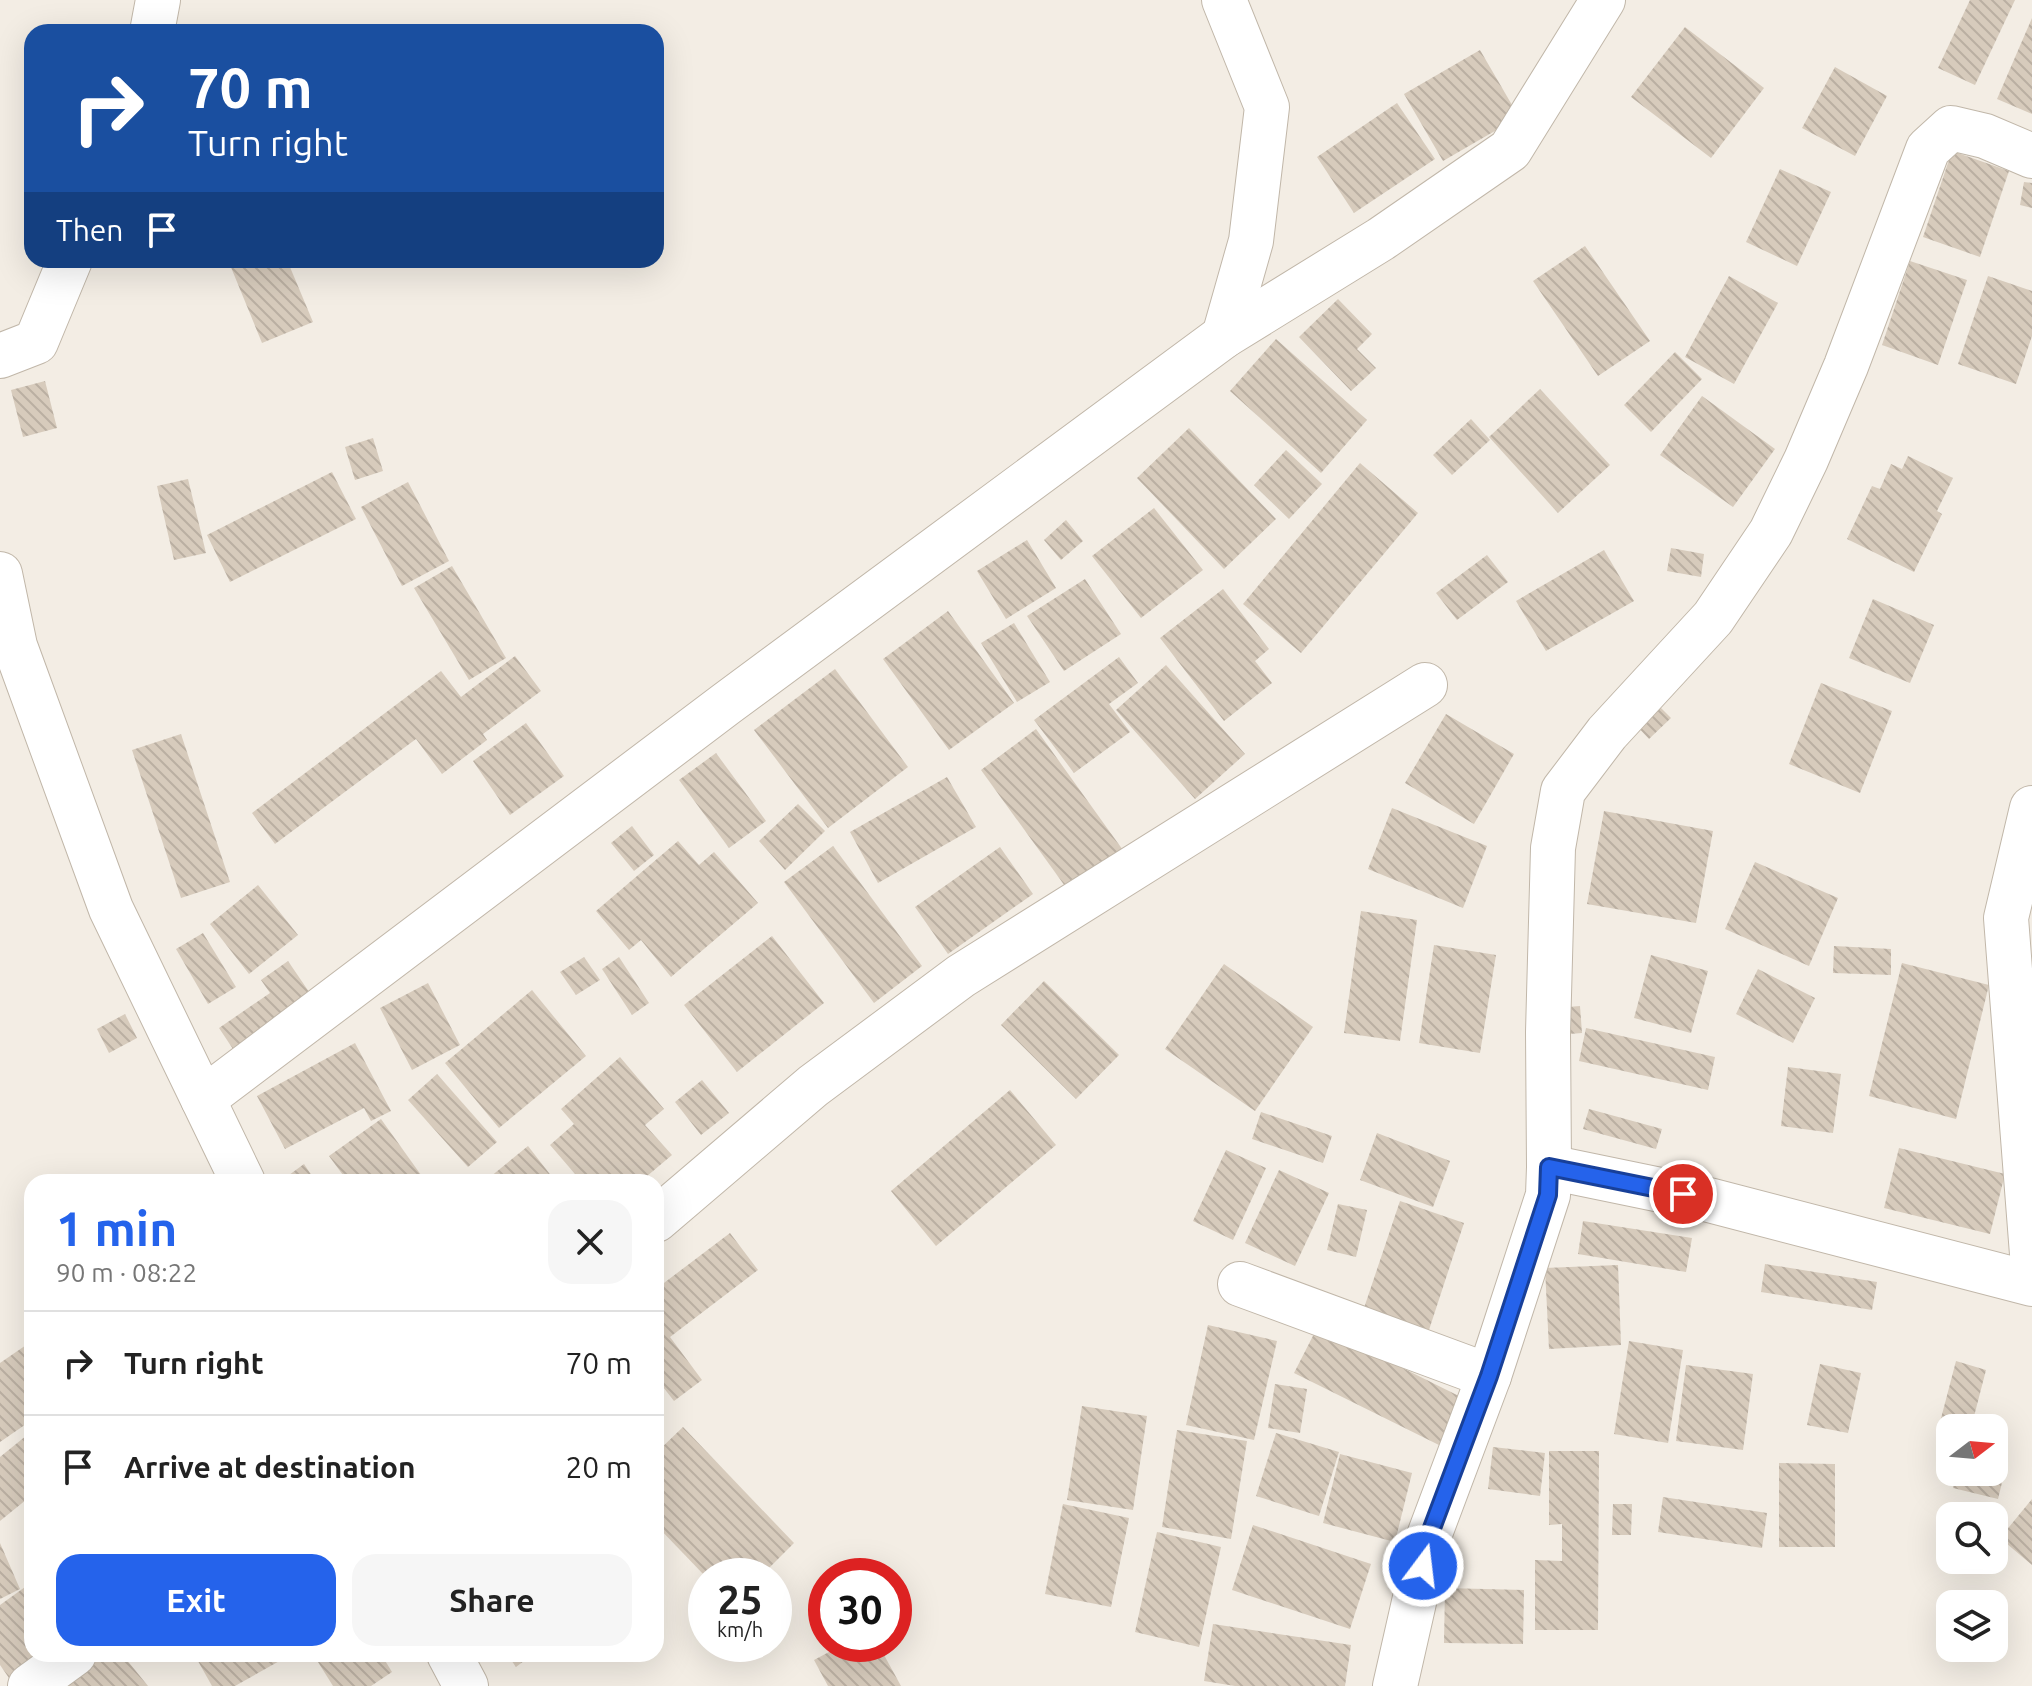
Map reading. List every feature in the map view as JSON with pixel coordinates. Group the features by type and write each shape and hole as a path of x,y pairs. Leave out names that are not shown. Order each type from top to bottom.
{"street":[{"path":"154,24 158,0"},
{"path":"1224,0 1267,107 1251,241 1224,336"},
{"path":"203,1099 739,695 1224,336 1381,239 1510,150 1603,0"},
{"path":"1395,1686 1429,1536 1489,1376 1548,1195 1553,848 1563,791 1607,733 1713,618 1771,532 1846,366 1928,149 1951,128 1985,136 2032,156"},
{"path":"0,356 36,342 67,268"},
{"path":"0,574 7,649 111,909 239,1174"},
{"path":"664,1213 813,1086 961,976 1425,685"},
{"path":"2032,808 2006,918 2032,1254"},
{"path":"1549,1167 1709,1200 2032,1284"},
{"path":"1240,1284 1489,1376"},
{"path":"30,1686 63,1662"},
{"path":"453,1662 466,1686"}],"building":[{"path":"1970,0 2015,0 1975,85 1938,68"},
{"path":"2032,18 2032,114 1997,99"},
{"path":"1685,27 1764,88 1711,158 1631,97"},
{"path":"1480,50 1519,117 1443,161 1404,94"},
{"path":"1835,67 1887,96 1855,156 1802,128"},
{"path":"1397,103 1435,159 1354,213 1317,157"},
{"path":"1952,151 2009,171 1980,257 1923,237"},
{"path":"1780,169 1831,192 1797,266 1746,242"},
{"path":"2024,182 2032,183 2032,208 2020,205"},
{"path":"1585,246 1650,341 1598,376 1533,281"},
{"path":"1910,261 1967,280 1938,365 1882,345"},
{"path":"231,268 290,268 313,322 262,343"},
{"path":"1729,276 1778,303 1734,384 1685,357"},
{"path":"1988,276 2032,291 2032,336 2016,384 1958,364"},
{"path":"1338,299 1372,334 1357,349 1376,368 1351,391 1299,337"},
{"path":"1276,339 1367,420 1321,473 1230,391"},
{"path":"1675,352 1702,379 1651,432 1624,405"},
{"path":"45,381 57,428 23,437 11,390"},
{"path":"1540,389 1610,465 1558,513 1489,437"},
{"path":"1702,396 1775,449 1733,507 1660,455"},
{"path":"1471,419 1490,440 1452,475 1433,455"},
{"path":"1189,428 1276,519 1224,569 1137,478"},
{"path":"373,438 383,471 355,480 345,447"},
{"path":"1286,450 1322,484 1289,519 1254,485"},
{"path":"1908,456 1953,478 1937,511 1942,514 1914,572 1847,539 1872,486 1880,489 1891,464 1902,469"},
{"path":"1360,463 1418,513 1301,653 1243,604"},
{"path":"332,472 356,519 230,582 207,535"},
{"path":"188,479 206,553 174,560 157,486"},
{"path":"408,482 449,561 402,586 361,507"},
{"path":"1154,508 1203,570 1141,618 1092,556"},
{"path":"1066,520 1083,541 1061,560 1044,540"},
{"path":"1027,540 1056,588 1006,619 977,571"},
{"path":"1671,548 1704,554 1701,577 1667,571"},
{"path":"1604,550 1634,601 1546,651 1516,601"},
{"path":"1487,555 1508,582 1457,620 1436,593"},
{"path":"452,566 506,658 469,680 414,588"},
{"path":"1085,579 1121,634 1064,671 1027,616"},
{"path":"1223,589 1269,649 1255,661 1272,683 1224,721 1160,638"},
{"path":"1873,599 1934,625 1910,683 1849,658"},
{"path":"948,611 1014,703 949,750 883,659"},
{"path":"1014,623 1050,682 1017,702 981,643"},
{"path":"515,656 541,691 483,734 487,740 442,774 416,739 275,844 252,813 441,671 461,697"},
{"path":"1119,657 1138,683 1109,704 1130,732 1074,773 1034,720"},
{"path":"1166,665 1245,754 1195,799 1116,710"},
{"path":"835,669 908,767 828,828 754,730"},
{"path":"1821,683 1892,711 1860,793 1789,764"},
{"path":"1653,700 1671,718 1649,739 1632,721"},
{"path":"1446,714 1514,754 1474,824 1405,783"},
{"path":"526,723 564,776 510,815 473,761"},
{"path":"1036,729 1125,853 1070,893 981,770"},
{"path":"181,734 230,882 181,898 132,750"},
{"path":"716,753 766,821 729,848 679,780"},
{"path":"947,777 976,827 878,883 850,832"},
{"path":"798,804 825,831 785,870 759,841"},
{"path":"1392,808 1487,846 1463,908 1368,869"},
{"path":"1604,811 1713,831 1696,923 1587,904"},
{"path":"632,826 654,855 634,871 611,843"},
{"path":"678,841 699,865 714,852 758,903 671,977 641,940 629,950 596,911"},
{"path":"833,846 922,966 874,1003 784,882"},
{"path":"1000,847 1033,894 948,954 915,907"},
{"path":"1755,862 1838,898 1809,966 1725,929"},
{"path":"258,885 298,935 249,974 210,924"},
{"path":"1361,911 1417,920 1400,1041 1344,1033"},
{"path":"203,933 236,987 208,1004 176,949"},
{"path":"772,936 824,1003 737,1072 684,1005"},
{"path":"1434,945 1496,955 1480,1053 1419,1043"},
{"path":"1834,946 1891,949 1891,975 1833,973"},
{"path":"1651,955 1708,971 1691,1033 1634,1018"},
{"path":"584,957 600,980 576,995 560,972"},
{"path":"619,957 649,1003 632,1015 602,969"},
{"path":"288,961 320,1008 241,1061 219,1028 270,993 261,980"},
{"path":"1902,963 1989,985 1956,1119 1869,1096"},
{"path":"1224,964 1313,1027 1255,1111 1165,1049"},
{"path":"1758,969 1815,998 1793,1043 1736,1014"},
{"path":"1044,981 1119,1055 1076,1099 1001,1025"},
{"path":"428,983 460,1045 412,1070 380,1008"},
{"path":"532,990 586,1056 499,1128 445,1063"},
{"path":"1580,1006 1582,1033 1557,1035 1555,1008"},
{"path":"125,1014 137,1038 109,1053 97,1029"},
{"path":"1586,1028 1715,1057 1708,1090 1579,1061"},
{"path":"355,1043 391,1111 371,1121 364,1108 285,1149 257,1096"},
{"path":"620,1057 664,1109 645,1125 672,1155 649,1174 575,1174 550,1145 574,1124 561,1109"},
{"path":"1788,1067 1841,1074 1833,1133 1781,1126"},
{"path":"437,1074 497,1142 468,1167 408,1100"},
{"path":"702,1080 729,1113 701,1135 675,1102"},
{"path":"1010,1090 1056,1145 936,1246 891,1191"},
{"path":"1589,1109 1662,1129 1656,1149 1583,1129"},
{"path":"1261,1112 1332,1136 1323,1163 1252,1139"},
{"path":"381,1119 420,1174 342,1174 329,1156"},
{"path":"1377,1133 1450,1161 1433,1207 1360,1180"},
{"path":"528,1146 550,1174 494,1174"},
{"path":"1899,1148 2005,1174 1990,1234 1884,1208"},
{"path":"1226,1150 1266,1168 1233,1240 1193,1221"},
{"path":"304,1164 311,1174 290,1174"},
{"path":"1279,1170 1329,1193 1295,1266 1245,1243"},
{"path":"1400,1201 1464,1223 1428,1333 1363,1311"},
{"path":"1338,1204 1367,1210 1356,1257 1327,1250"},
{"path":"1583,1221 1692,1238 1686,1272 1578,1254"},
{"path":"730,1233 758,1270 670,1337 702,1380 674,1401 664,1388 664,1283"},
{"path":"1765,1264 1877,1282 1872,1310 1761,1292"},
{"path":"1618,1265 1621,1345 1549,1349 1545,1268"},
{"path":"1208,1325 1277,1341 1254,1440 1186,1425"},
{"path":"1318,1326 1469,1401 1445,1448 1294,1373"},
{"path":"1629,1341 1683,1350 1668,1443 1614,1434"},
{"path":"24,1346 24,1426 0,1442 0,1363"},
{"path":"1956,1361 1986,1370 1975,1414 1942,1414"},
{"path":"1820,1364 1861,1373 1848,1433 1807,1425"},
{"path":"1686,1365 1753,1374 1743,1450 1676,1441"},
{"path":"1275,1384 1307,1389 1300,1433 1268,1428"},
{"path":"1082,1406 1147,1416 1133,1510 1067,1500"},
{"path":"683,1427 794,1543 779,1558 688,1558 664,1533 664,1445"},
{"path":"1177,1430 1247,1441 1231,1539 1162,1527"},
{"path":"1276,1433 1339,1452 1319,1516 1256,1496"},
{"path":"24,1438 24,1502 0,1521 0,1457"},
{"path":"1493,1447 1545,1453 1540,1496 1488,1489"},
{"path":"1549,1451 1599,1451 1598,1630 1535,1630 1535,1560 1562,1561 1562,1524 1549,1525"},
{"path":"1340,1454 1412,1473 1395,1542 1323,1523"},
{"path":"1779,1463 1835,1464 1835,1547 1779,1547"},
{"path":"1954,1486 2001,1486 1998,1499"},
{"path":"1663,1497 1767,1513 1762,1548 1658,1532"},
{"path":"2032,1499 2032,1565 2008,1545 2008,1528"},
{"path":"1063,1504 1129,1518 1111,1607 1045,1594"},
{"path":"1613,1504 1632,1504 1631,1535 1612,1535"},
{"path":"1253,1525 1371,1564 1350,1629 1232,1590"},
{"path":"1157,1532 1221,1547 1199,1647 1135,1632"},
{"path":"0,1543 20,1589 0,1599"},
{"path":"24,1588 24,1662 32,1662 9,1678 0,1665 0,1605"},
{"path":"1445,1588 1524,1590 1523,1644 1444,1643"},
{"path":"1213,1624 1351,1645 1345,1686 1235,1686 1204,1681"},
{"path":"96,1662 128,1662 148,1686 67,1686"},
{"path":"198,1662 278,1662 235,1686 212,1686"},
{"path":"318,1662 386,1662 392,1672 371,1686 333,1686"},
{"path":"815,1662 888,1662 901,1686 828,1686"}],"route":[{"path":"1423,1566 1429,1536 1489,1376 1548,1195 1549,1167 1683,1194"}]}
